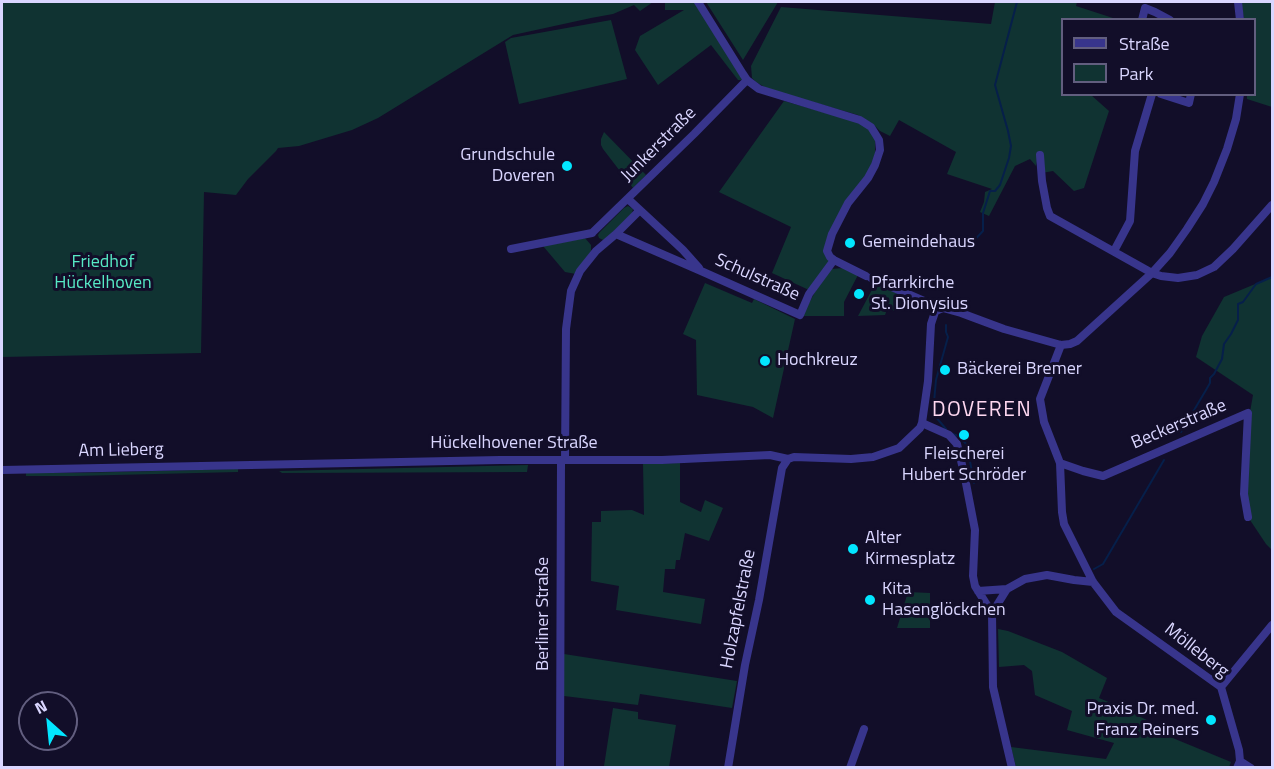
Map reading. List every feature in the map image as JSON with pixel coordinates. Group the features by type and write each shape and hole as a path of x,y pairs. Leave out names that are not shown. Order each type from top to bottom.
{"street":[{"path":"698,2 747,80 759,89 860,120 870,127 879,140 880,150 875,165 868,178 848,202 832,234 827,251 834,260 924,301 938,310"},
{"path":"1238,2 1240,18"},
{"path":"1142,18 1145,8 1166,18"},
{"name":"Junkerstraße","path":"592,233 747,80"},
{"path":"1114,251 1130,222 1135,151 1151,96"},
{"path":"1167,96 1189,103 1191,96"},
{"path":"992,613 975,586 973,576 975,530 957,444 949,435 922,423 928,381 931,324 935,312 943,308 1061,345 1077,341 1152,273 1187,229 1214,182 1236,119 1240,96"},
{"path":"1040,155 1042,181 1050,216 1161,276 1178,278 1197,275 1214,267 1272,205"},
{"name":"Schulstraße","path":"628,199 683,250 701,271"},
{"name":"Berliner Straße","path":"560,768 566,329 571,291 580,271 596,251 640,210"},
{"path":"511,249 592,233 596,251"},
{"name":"Schulstraße","path":"616,234 800,315 809,294 834,260"},
{"name":"Mölleberg","path":"1061,345 1040,399 1044,422 1060,463 1064,524 1094,582 1116,612 1221,687 1239,750 1238,764"},
{"name":"Beckerstraße","path":"1060,463 1103,476 1248,413 1244,494 1248,517"},
{"name":"Hückelhovener Straße","path":"240,466 456,460 662,460 770,455 788,459 794,457 851,459 875,457 899,448 916,433 922,423"},
{"name":"Holzapfelstraße","path":"728,768 782,468 788,459"},
{"name":"Am Lieberg","path":"2,470 240,466"},
{"path":"978,591 1007,589 1025,579 1047,575 1094,582"},
{"path":"1007,589 992,613 993,687 1012,768"},
{"path":"1221,687 1272,624"},
{"path":"850,768 864,729"},
{"path":"1238,764 1251,768"}],"green space":[{"name":"Friedhof Hückelhoven","path":"2,2 653,2 640,11 634,5 613,14 513,35 378,118 352,130 299,146 278,148 236,195 204,192 201,353 2,357"},
{"path":"665,2 694,2 743,80 738,80 711,45 658,85 635,50 640,36 684,10 665,10"},
{"path":"706,2 778,2 743,60"},
{"path":"995,2 1077,2 1076,6 1113,18 1061,18 1061,96 1092,96 1109,111 1084,188 1074,191 1053,171 1042,173 1038,157 1036,166 1030,159 1015,166 989,216 980,212 985,192 992,189 947,174 956,152 899,120 890,136 858,115 768,89 752,78 751,66 781,7 991,24"},
{"path":"1241,2 1272,2 1272,107 1247,99 1247,96 1256,96 1256,18 1244,18"},
{"path":"611,20 627,79 519,104 505,42 511,38"},
{"path":"784,101 861,123 875,137 875,156 867,174 829,232 829,262 809,290 772,273 791,227 719,192"},
{"path":"604,132 646,175 633,188 603,149 601,139"},
{"path":"628,206 633,209 632,213 606,239 599,238 600,232"},
{"path":"585,238 591,245 591,251 576,274 565,272 543,246"},
{"path":"843,268 858,275 844,302 844,316 802,316 831,269"},
{"path":"1272,277 1272,550 1248,517 1247,429 1253,395 1196,357 1202,336 1224,297"},
{"path":"705,283 752,303 754,299 795,319 773,418 753,407 697,395 696,340 683,334"},
{"path":"875,284 919,304 895,306 894,311 888,307 885,315 858,316"},
{"path":"680,463 680,502 701,512 705,500 723,508 709,541 685,533 680,560 676,560 675,569 665,569 663,592 705,599 701,624 616,610 619,586 591,581 592,522 601,522 601,511 632,510 644,515 643,464"},
{"path":"528,465 527,472 282,473 279,471"},
{"path":"238,469 238,472 26,476 26,471 74,473"},
{"path":"908,592 930,593 930,628 897,628"},
{"path":"998,629 1062,652 1107,678 1099,698 1149,721 1146,727 1231,762 1229,767 1016,767 1011,747 1106,759 1114,743 1067,730 1072,711 1035,695 1032,671 1024,665 999,667"},
{"path":"564,654 737,681 732,708 640,694 638,705 564,696"},
{"path":"613,708 638,712 638,719 676,725 669,767 604,766"}],"waterway":[{"path":"970,245 983,231 983,213 990,191 995,191 1000,185 1009,158 1011,146 995,85 1017,2"},
{"path":"1181,432 1222,359 1224,344 1238,320 1238,304 1243,302 1256,284 1272,277"},
{"path":"946,325 948,337 936,380 934,402 935,416 946,429"},
{"path":"953,434 960,437 967,445 974,483"},
{"path":"1094,569 1103,564 1164,460"}],"place":[{"name":"Grundschule Doveren","path":"567,166"},
{"name":"Gemeindehaus","path":"850,243"},
{"name":"Pfarrkirche St. Dionysius","path":"859,294"},
{"name":"Hochkreuz","path":"765,361"},
{"name":"Bäckerei Bremer","path":"945,370"},
{"name":"Fleischerei Hubert Schröder","path":"964,435"},
{"name":"Alter Kirmesplatz","path":"853,549"},
{"name":"Kita Hasenglöckchen","path":"870,600"},
{"name":"Praxis Dr. med. Franz Reiners","path":"1211,720"}],"district":[{"name":"DOVEREN","path":"982,411"}]}
